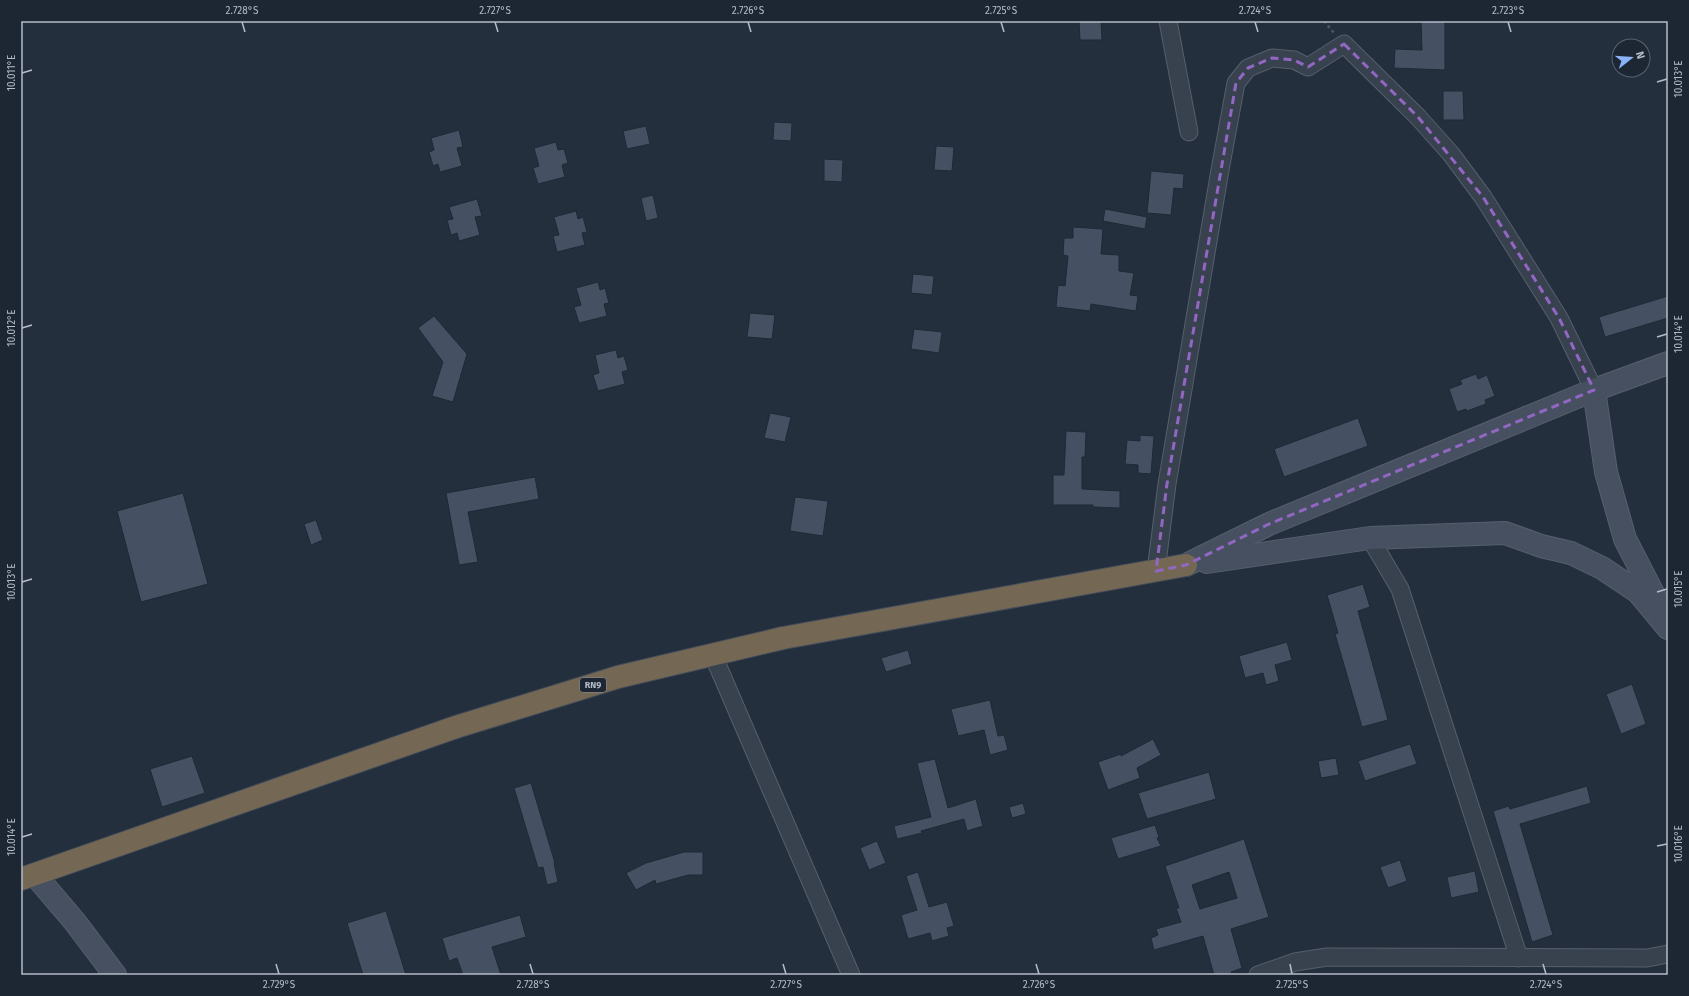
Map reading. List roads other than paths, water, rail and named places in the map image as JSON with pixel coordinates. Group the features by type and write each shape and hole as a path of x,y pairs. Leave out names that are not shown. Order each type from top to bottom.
{"highway":[{"name":"RN9","path":"28,877 463,724 618,677 783,638 1156,572 1186,565"}],"street":[{"path":"1168,21 1189,132"},
{"path":"1156,572 1167,484 1236,83 1248,68 1272,58 1294,60 1308,67 1344,44 1418,117 1451,154 1511,240 1559,318 1594,390 1606,472 1625,538 1668,623"},
{"path":"1186,565 1269,524 1594,390 1668,363"},
{"path":"1186,565 1370,538 1505,533 1541,546 1571,553 1602,568 1638,592 1668,628"},
{"path":"1370,538 1400,589 1519,958"},
{"path":"713,655 851,975"},
{"path":"28,877 75,922 115,975"},
{"path":"1258,975 1295,962 1327,957 1647,958 1668,954"}]}
